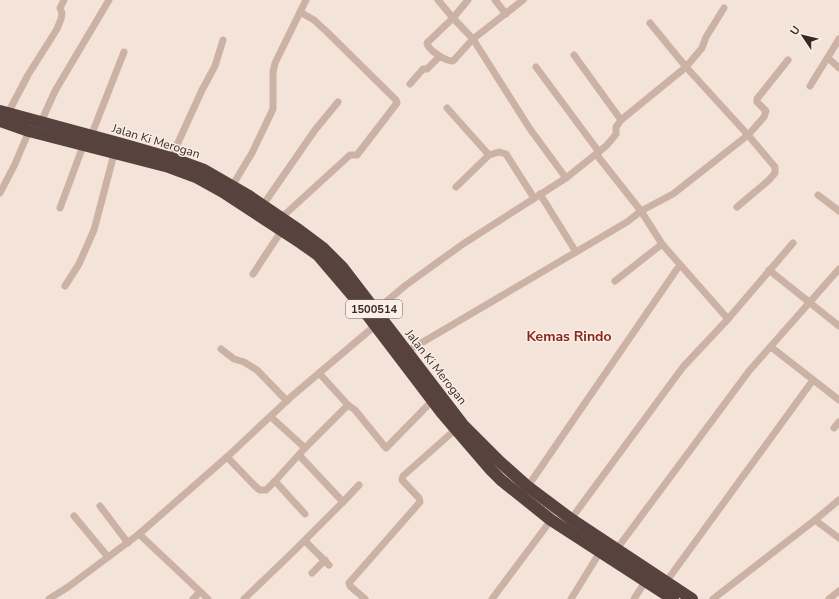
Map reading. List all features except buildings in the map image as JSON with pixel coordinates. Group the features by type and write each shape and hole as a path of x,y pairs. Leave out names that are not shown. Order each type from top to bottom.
{"highway":[{"name":"Jalan Ki Merogan","path":"3,115 41,122 171,158 204,170 263,205 323,248 342,267 436,398 551,520 673,599"},
{"name":"Jalan Ki Merogan","path":"3,115 29,131 169,167 196,177 223,192 282,230 318,256 353,296 378,319 406,352 456,429 491,470 571,519 692,599"}],"street":[{"path":"3,115 57,29 62,13 60,8 64,0"},
{"path":"41,122 58,85 110,0"},
{"path":"232,186 252,153 273,109 273,72 275,63 306,0"},
{"path":"438,0 473,39 530,129 566,178"},
{"path":"468,0 453,18 427,42 429,48 439,57 447,61 452,61 473,39 523,0"},
{"path":"495,0 506,14"},
{"path":"49,599 68,587 139,534 227,457 271,417 287,400 378,319 412,280 464,244 566,178 598,153 616,134 616,127 621,120 686,67 702,48 706,37 724,8"},
{"path":"281,218 350,155 357,155 397,103 396,100 326,31 314,20 300,12"},
{"path":"650,23 686,67 748,134 776,170 769,180 737,207"},
{"path":"171,158 202,90 215,66 222,40"},
{"path":"810,86 839,40"},
{"path":"91,136 124,52"},
{"path":"574,55 621,120"},
{"path":"410,84 422,69 427,69 439,57"},
{"path":"828,58 839,68"},
{"path":"406,352 626,222 641,211 673,194 748,134 766,113 766,111 757,102 757,99 788,60"},
{"path":"536,67 641,211 662,244 728,319"},
{"path":"263,205 315,130 338,102"},
{"path":"447,108 489,155"},
{"path":"0,193 15,164 29,131"},
{"path":"60,208 83,146"},
{"path":"456,187 489,155 499,152 506,154 576,252"},
{"path":"65,286 79,264 94,230 114,154"},
{"path":"818,195 839,211"},
{"path":"254,274 282,230"},
{"path":"571,519 683,367 728,319 793,242"},
{"path":"615,281 662,244"},
{"path":"524,491 677,269"},
{"path":"616,550 749,371 810,304 839,269"},
{"path":"769,270 839,326"},
{"path":"771,347 839,400"},
{"path":"221,349 234,359 244,362 257,370 287,400"},
{"path":"319,373 348,405 355,410 386,448 436,398"},
{"path":"666,582 813,380"},
{"path":"227,457 257,488 260,490 266,490 348,405"},
{"path":"271,417 305,448"},
{"path":"365,599 350,586 349,583 420,502 419,498 402,480 403,476 456,429"},
{"path":"299,455 344,502"},
{"path":"275,481 305,514"},
{"path":"244,599 305,541 359,485"},
{"path":"713,599 839,500"},
{"path":"100,506 128,542"},
{"path":"74,516 108,557"},
{"path":"492,599 551,520"},
{"path":"815,520 839,538"},
{"path":"139,534 208,599"},
{"path":"305,541 327,563 312,573"},
{"path":"571,599 600,552"},
{"path":"634,599 645,582"},
{"path":"829,599 839,591"},
{"path":"194,599 200,592"}],"district":[{"name":"Kemas Rindo","path":"569,336"}]}
